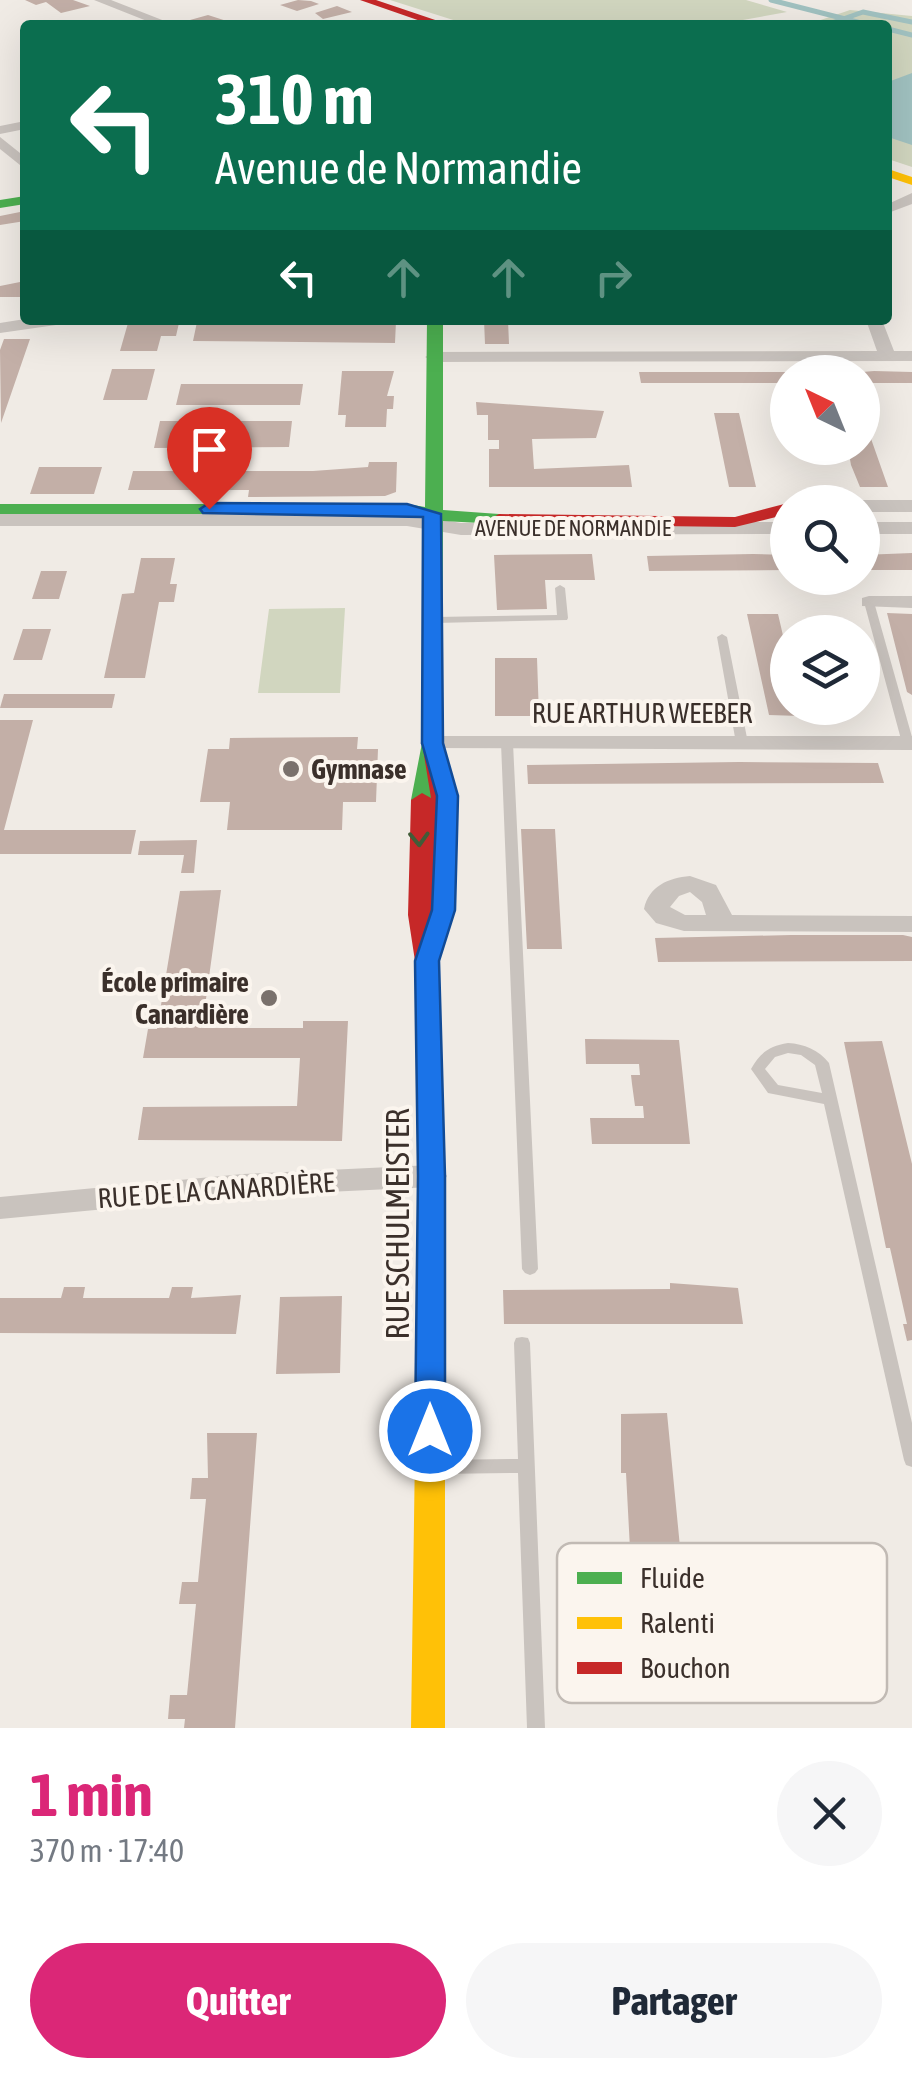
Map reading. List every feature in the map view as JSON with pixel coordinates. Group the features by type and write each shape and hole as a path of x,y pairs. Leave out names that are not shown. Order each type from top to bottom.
{"street":[{"path":"100,0 155,20"},
{"path":"365,0 428,20"},
{"path":"0,141 20,160"},
{"name":"RUE SCHULMEISTER","path":"428,1728 432,1176 427,961 420,915 418,821 432,743 436,325"},
{"path":"876,325 888,356"},
{"path":"434,358 912,356"},
{"path":"880,506 912,506"},
{"name":"AVENUE DE NORMANDIE","path":"0,509 397,509 461,528 770,526"},
{"name":"AVENUE DE NORMANDIE","path":"0,520 735,522 770,513"},
{"path":"880,525 912,525"},
{"path":"868,602 912,602"},
{"name":"RUE ARTHUR WEEBER","path":"432,743 910,743"},
{"path":"721,923 912,924"},
{"name":"RUE DE LA CANARDIÈRE","path":"0,1208 243,1185 432,1176"}],"lane":[{"name":"AVENUE DE NORMANDIE","path":"735,522 770,525"},
{"path":"432,620 563,618 560,588"},
{"path":"868,602 910,743"},
{"path":"722,637 742,743"},
{"path":"507,744 530,1269"},
{"path":"830,1100 773,1089 758,1069 763,1058 776,1050 795,1048 813,1053 822,1063 912,1460"},
{"path":"522,1343 536,1728"},
{"path":"430,1468 526,1466"}],"green space":[{"path":"390,0 746,0 787,12 743,20 453,20"},
{"path":"850,10 912,16 912,167 892,160 892,20 821,20"},
{"path":"345,608 340,693 258,693 269,609"}],"water":[{"path":"912,73 912,145 892,138 892,80"}],"building":[{"path":"25,0 73,0 90,6 61,13 46,2 36,5"},
{"path":"298,0 319,4 297,11 280,5"},
{"path":"337,6 352,12 323,19 315,13"},
{"path":"208,15 224,20 190,20"},
{"path":"20,212 20,222 0,225 0,216"},
{"path":"20,282 20,297 0,297 0,286"},
{"path":"127,325 179,325 176,336 161,336 157,351 120,351"},
{"path":"196,325 396,325 395,343 193,341"},
{"path":"484,325 508,325 509,344 485,344"},
{"path":"4,339 30,339 1,423 0,350"},
{"path":"112,369 155,369 147,400 103,400"},
{"path":"342,371 394,371 387,396 394,396 393,409 387,409 386,427 345,427 346,415 338,415"},
{"path":"880,371 912,372 912,383 880,383"},
{"path":"639,372 770,372 770,383 641,383"},
{"path":"181,384 303,384 300,405 176,405"},
{"path":"476,402 604,411 596,438 532,439 534,469 629,465 632,487 489,487 489,449 499,449 499,440 488,440 488,415 477,415"},
{"path":"714,413 739,413 756,487 729,487"},
{"path":"160,421 292,421 289,447 154,448"},
{"path":"369,462 397,462 396,492 385,496 248,497 249,490 128,490 133,471 313,471 368,467"},
{"path":"880,464 888,487 859,485 851,465"},
{"path":"39,467 102,467 94,494 30,494"},
{"path":"912,553 912,570 880,570 880,554"},
{"path":"592,554 595,580 545,580 547,609 497,610 494,555"},
{"path":"770,554 770,570 649,571 647,556"},
{"path":"141,558 175,558 170,584 177,584 174,602 159,602 145,678 104,678 122,594 134,593"},
{"path":"41,571 67,571 59,599 32,599"},
{"path":"887,613 912,614 912,695 907,692"},
{"path":"747,614 778,615 770,615 769,715"},
{"path":"23,629 51,629 42,660 13,660"},
{"path":"495,658 537,658 539,716 495,716"},
{"path":"4,694 115,694 112,708 0,708"},
{"path":"0,720 33,720 4,830 136,830 131,854 0,854"},
{"name":"Gymnase","path":"358,737 357,749 378,749 376,802 343,802 342,830 227,830 230,802 200,802 208,749 229,749 230,738"},
{"path":"878,763 884,783 528,784 527,765"},
{"path":"521,829 555,829 562,949 527,949"},
{"path":"197,840 194,873 181,873 184,855 138,855 140,841"},
{"path":"221,890 202,1028 303,1028 303,1021 348,1021 342,1141 138,1140 143,1107 297,1106 300,1058 143,1058 148,1029 157,1029 180,891"},
{"path":"903,935 912,937 912,961 658,962 655,938"},
{"path":"585,1039 679,1040 690,1144 592,1144 590,1118 644,1118 643,1106 635,1106 631,1075 640,1075 639,1064 586,1064"},
{"path":"882,1041 912,1164 912,1340 907,1341 903,1324 907,1324 890,1248 886,1248 844,1042"},
{"path":"670,1283 738,1288 743,1324 504,1324 503,1290 670,1289"},
{"path":"64,1287 85,1287 83,1298 169,1298 172,1287 193,1287 191,1298 241,1295 236,1334 0,1333 0,1298 61,1298"},
{"path":"342,1296 340,1373 276,1374 280,1297"},
{"path":"667,1413 680,1543 630,1543 626,1473 621,1473 621,1414"},
{"path":"207,1433 257,1433 235,1728 184,1728 185,1719 168,1719 170,1695 187,1695 196,1604 179,1604 182,1582 198,1582 206,1499 190,1499 192,1478 208,1478"}],"waterway":[{"path":"771,0 844,19"},
{"path":"844,19 863,12 912,22"},
{"path":"840,20 844,19"},
{"path":"844,19 849,20"},
{"path":"892,30 912,35"}],"traffic: fast":[{"path":"0,204 20,201"},
{"path":"422,800 432,743 435,325"},
{"path":"0,509 407,509 461,519 499,519"}],"traffic: slow":[{"path":"892,174 912,181"},
{"path":"427,961 432,1176 428,1728"}],"traffic: jam":[{"path":"365,0 428,20"},
{"path":"499,519 735,522 770,513"},
{"path":"422,800 420,915 427,961 440,906 445,852 442,798 432,743"}],"place":[{"name":"Gymnase","path":"291,769"},
{"name":"École primaire Canardière","path":"269,998"}],"route":[{"path":"209,509 407,509 432,514 432,743 448,796 444,910 427,961 432,1176 430,1431"}]}
